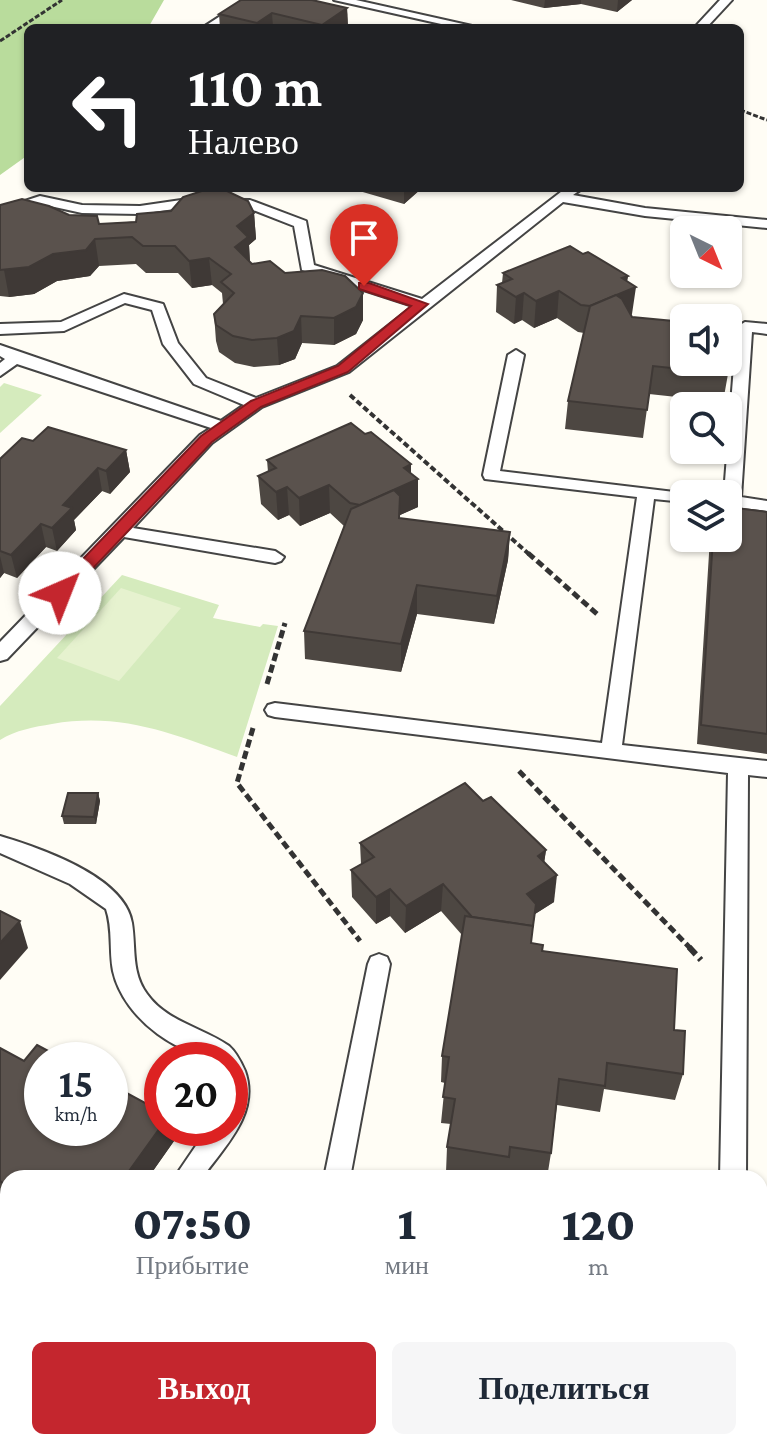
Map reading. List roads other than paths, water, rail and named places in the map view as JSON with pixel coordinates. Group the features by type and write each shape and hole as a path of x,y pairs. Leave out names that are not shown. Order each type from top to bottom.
{"lane":[{"path":"214,24 253,0"},
{"path":"340,0 456,24"},
{"path":"704,24 726,0"},
{"path":"0,654 206,439 256,404 328,376 356,360 421,304 569,192"},
{"path":"560,197 645,212 767,224"},
{"path":"0,213 40,200 82,209 140,210 188,203 250,204 301,224 307,267 421,304"},
{"path":"0,329 64,326 124,298 158,307 171,344 200,381 256,404"},
{"path":"732,480 745,327 767,329"},
{"path":"0,350 15,358 224,427"},
{"path":"516,355 491,475 670,496"},
{"path":"0,371 15,358"},
{"path":"611,752 646,493"},
{"path":"742,503 767,506"},
{"path":"120,531 275,557"},
{"path":"269,703 485,736 767,769"},
{"path":"733,1170 738,767"},
{"path":"0,844 102,892 116,905 122,926 123,970 133,997 165,1025 198,1042"},
{"path":"339,1170 379,964"},
{"path":"193,1170 210,1146"}]}
